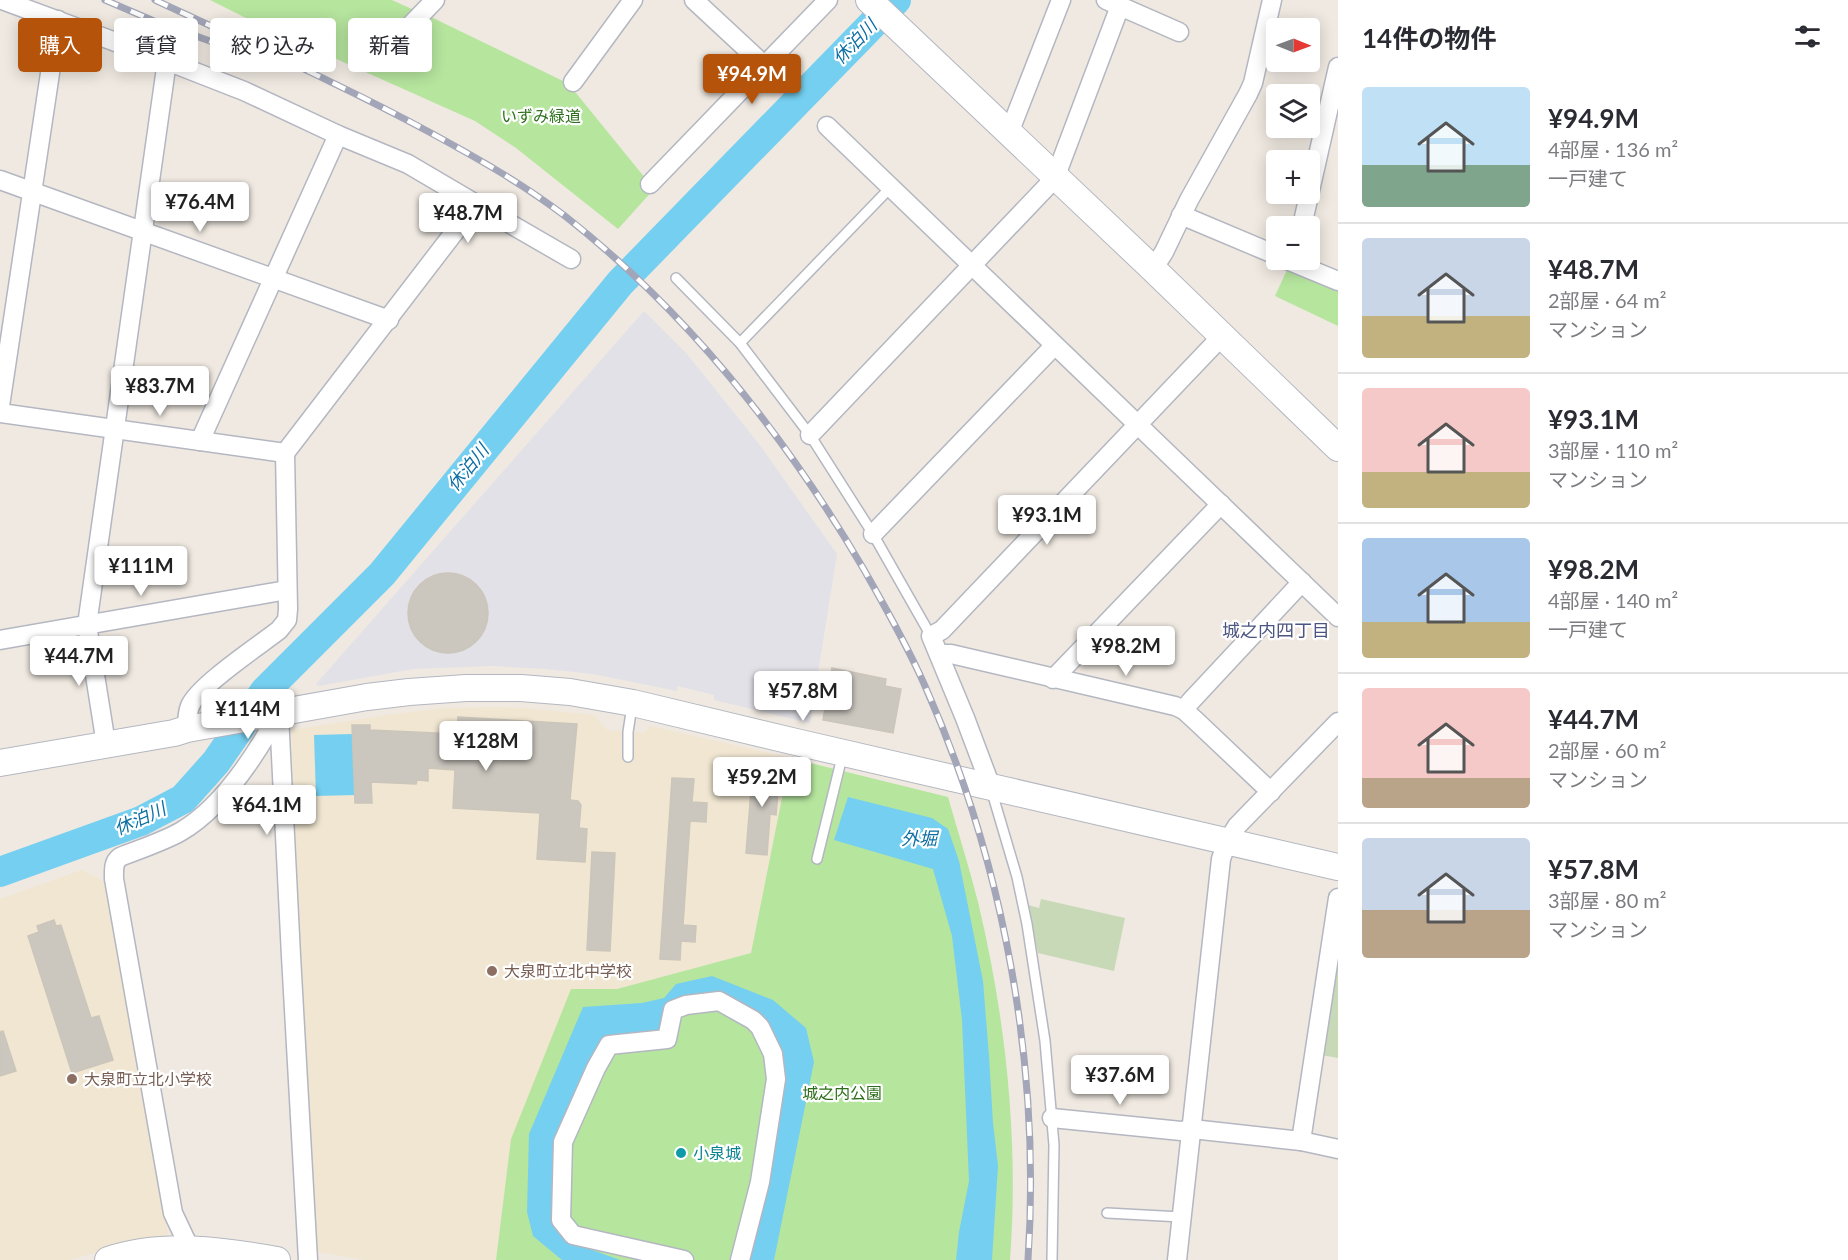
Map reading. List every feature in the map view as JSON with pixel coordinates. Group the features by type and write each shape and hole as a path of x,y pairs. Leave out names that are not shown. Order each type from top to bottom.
{"street":[{"path":"2,0 52,18"},
{"path":"418,18 435,0"},
{"path":"573,82 633,0"},
{"path":"694,0 765,66"},
{"path":"650,184 828,0"},
{"path":"1009,133 1061,0"},
{"path":"1153,269 1253,83 1272,0"},
{"path":"810,435 1055,178 1113,3 1179,32"},
{"path":"873,4 1338,448"},
{"path":"1304,216 1338,68"},
{"path":"0,406 50,72"},
{"path":"106,744 87,625 165,72"},
{"path":"195,72 244,91 338,135 408,164 571,259"},
{"path":"827,126 1338,617"},
{"path":"200,441 338,135"},
{"path":"0,180 389,320"},
{"path":"187,729 188,714 194,699 209,684 279,630 286,620 288,609 285,453 476,204"},
{"path":"1181,215 1266,250"},
{"path":"1312,270 1338,281"},
{"path":"991,787 930,636 942,630 1222,336"},
{"path":"873,534 1054,346"},
{"path":"0,413 285,453"},
{"path":"1053,679 1221,504"},
{"path":"1184,710 1302,582"},
{"path":"0,640 287,590"},
{"path":"939,654 951,654 1175,706 1184,710 1271,792"},
{"path":"0,763 367,697 466,688 521,688 570,692 633,703 1338,867"},
{"path":"190,1249 173,1212 114,879 114,864 120,857 179,833 204,816 229,789 260,747 270,715"},
{"path":"270,715 291,968 308,1260"},
{"path":"1177,1260 1221,859 1227,842 1237,826 1338,722"},
{"path":"1301,1141 1338,898"},
{"path":"684,1260 573,1235 561,1220 562,1142 609,1045 667,1039 673,1010 686,1005 719,1001 753,1020 760,1027 773,1054 776,1079 760,1182 740,1260"},
{"path":"1052,1118 1181,1131 1192,1129 1301,1141 1338,1149"},
{"path":"108,1260 148,1251 190,1249 240,1253 275,1260"}],"lane":[{"path":"740,343 891,187"},
{"path":"676,278 740,343 810,435 873,534 930,636"},
{"path":"628,757 628,725 633,703"},
{"path":"817,859 843,753"},
{"path":"991,787 1017,877 1027,924 1045,1041 1052,1118 1054,1190 1052,1260"},
{"path":"1107,1213 1181,1217"}],"shaded area":[{"path":"644,311 687,354 759,444 837,554 810,723 714,700 714,695 677,686 677,691 593,674 546,669 492,666 413,669 319,686 316,684"},
{"name":"大泉町立北中学校","path":"494,707 594,715 607,730 644,733 650,726 790,758 751,953 617,989 571,989 511,1139 496,1260 363,1260 315,1251 299,954 291,730 444,708"},
{"name":"大泉町立北小学校","path":"82,870 111,885 168,1234 164,1239 105,1250 70,1260 0,1260 0,899"}],"green space":[{"name":"いずみ緑道","path":"210,0 392,0 414,10 407,18 348,18 348,64 336,59 336,18 246,18"},
{"name":"いずみ緑道","path":"431,17 563,81 576,93 654,189 618,229 516,148 475,121 366,72 432,72"},
{"path":"1287,270 1302,276 1307,274 1338,288 1338,326 1275,296"},
{"name":"城之内公園","path":"790,758 948,797 978,902 1003,1035 1013,1170 1010,1260 496,1260 511,1139 571,989 617,989 751,953"},
{"path":"1041,899 1125,918 1114,971 1038,953 1028,905 1039,908"},
{"path":"1338,950 1338,1058 1321,1055"}],"water":[{"path":"353,734 355,795 316,796 314,735"},
{"name":"外堀","path":"848,797 932,818 948,829 959,861 983,981 998,1166 992,1260 956,1260 969,1181 962,1020 952,936 933,869 834,840"},
{"path":"712,976 773,1000 806,1028 814,1062 774,1260 746,1260 784,1077 761,1019 682,999 663,1035 606,1041 557,1139 570,1242 620,1260 562,1260 533,1236 527,1212 529,1134 583,1007 642,1003 664,998 676,984"}],"building":[{"path":"448,573 463,576 476,585 485,598 488,613 485,628 476,641 463,650 448,653 433,650 420,641 411,628 408,613 411,598 420,585 433,576"},
{"path":"832,668 886,679 885,686 901,689 893,733 823,720"},
{"path":"458,717 577,724 570,800 578,801 581,805 579,828 587,829 585,862 537,859 540,813 453,808 455,770 428,768 428,781 417,780 416,784 371,782 372,803 355,803 352,725 370,725 370,730 457,734"},
{"path":"753,766 780,769 776,815 770,814 767,855 746,853"},
{"path":"672,778 694,779 692,802 707,803 706,822 690,821 683,925 696,926 695,942 681,941 680,960 660,959"},
{"path":"592,852 615,853 610,951 587,950"},
{"path":"54,920 56,926 61,925 91,1018 99,1016 113,1060 72,1073 28,936 39,932 37,926"},
{"path":"3,1031 16,1071 0,1076 0,1032"}],"waterway":[{"name":"休泊川","path":"0,872 141,821 183,799 216,762 265,691 382,574 620,283 896,0"}],"railway":[{"path":"105,0 210,41"},
{"path":"155,0 294,64 397,115 483,162 549,204 610,253 692,334 731,378 801,470 863,568 911,656 953,754 976,823 996,894 1011,967 1022,1040 1031,1187 1028,1260"}],"place":[{"name":"大泉町立北中学校","path":"492,971"},
{"name":"大泉町立北小学校","path":"72,1079"},
{"name":"小泉城","path":"681,1153"}],"district":[{"name":"城之内四丁目","path":"1276,631"}]}
